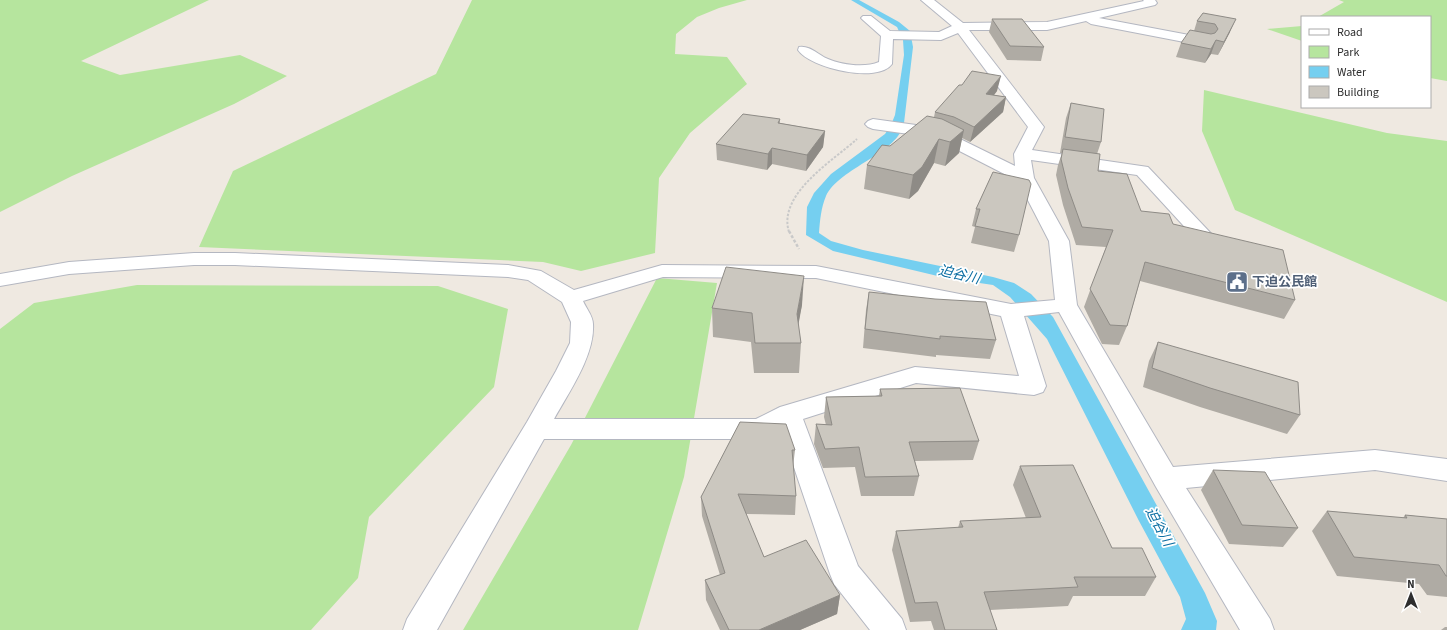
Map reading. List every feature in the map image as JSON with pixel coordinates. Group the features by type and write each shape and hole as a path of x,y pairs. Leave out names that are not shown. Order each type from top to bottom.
{"street":[{"path":"927,0 960,27 1036,127 1022,154 1025,178 1059,241 1058,306 1258,630"},
{"path":"867,18 891,35 941,36 960,27 1047,26 1151,3 1149,0"},
{"path":"1080,18 1205,42"},
{"path":"804,50 828,64 862,68 880,67 885,64 891,35"},
{"path":"879,125 916,130 944,137 1025,178"},
{"path":"1022,154 1142,171 1211,244"},
{"path":"0,280 69,268 194,259 235,259 508,271 534,275 571,298 582,322 581,343 568,371 536,429 419,630"},
{"path":"571,298 662,271 816,272 1011,311 1058,306"},
{"path":"536,429 759,429 789,414 915,374 1034,386 1011,311"},
{"path":"789,414 846,574 890,630"},
{"path":"1166,479 1376,460 1447,470"}],"path":[{"path":"816,272 800,250 788,228 790,206 806,182 879,125"}],"green space":[{"path":"0,0 209,0 81,61 120,75 240,55 287,76 234,104 72,176 0,212"},
{"path":"472,0 747,0 719,8 697,17 676,34 675,54 727,57 747,84 690,133 659,178 655,253 581,271 543,262 199,247 233,171 436,74"},
{"path":"1339,0 1447,0 1447,81 1431,78 1431,16 1320,16 1344,2"},
{"path":"1301,26 1301,41 1267,29"},
{"path":"1204,90 1387,133 1447,141 1447,302 1235,210 1202,131"},
{"path":"657,278 717,283 684,477 638,630 463,630 571,445"},
{"path":"137,285 438,286 508,309 494,387 369,517 358,578 311,630 0,630 0,329 34,303"}],"water":[{"name":"迫谷川","path":"851,0 859,0 899,22 910,31 913,47 904,123 900,134 892,143 843,177 833,186 826,196 823,205 819,233 831,241 863,250 993,277 1014,283 1031,294 1053,317 1205,593 1217,621 1216,630 1181,630 1186,619 1180,597 1139,521 1047,339 1010,297 993,285 946,278 833,251 806,235 807,207 814,193 831,174 885,134 895,115 904,55 903,40 897,27"}],"building":[{"path":"1203,13 1236,19 1224,42 1216,40 1211,49 1181,43 1190,30 1211,34 1215,33 1218,29 1215,24 1197,21"},
{"path":"992,19 1022,19 1044,47 1010,46"},
{"path":"972,71 1001,76 986,94 1006,97 974,127 954,117 935,112 959,85 962,85"},
{"path":"1071,103 1104,109 1101,142 1065,137"},
{"path":"743,114 780,119 778,123 825,131 807,155 772,148 768,154 716,144"},
{"path":"927,116 942,119 964,130 950,142 939,139 922,167 913,175 867,165 882,145 890,146"},
{"path":"1063,149 1100,154 1098,171 1127,174 1141,211 1169,214 1173,224 1283,250 1295,300 1145,262 1127,326 1110,325 1090,289 1113,230 1082,227 1068,188 1061,159"},
{"path":"993,172 1029,180 1031,184 1019,235 975,226 980,209 976,209"},
{"path":"726,267 804,276 797,314 801,343 755,343 752,313 712,308"},
{"path":"869,292 935,299 986,302 996,340 940,336 940,339 865,329"},
{"path":"1158,342 1298,382 1300,415 1210,388 1152,368"},
{"path":"960,388 979,441 909,442 919,476 865,477 859,447 825,449 816,424 832,425 826,397 882,396 880,389"},
{"path":"740,422 786,424 795,450 792,450 796,496 738,494 764,557 806,540 840,595 759,630 729,630 705,580 725,573 701,497"},
{"path":"1073,465 1112,548 1142,548 1156,577 1074,577 1078,587 984,592 997,630 945,630 937,602 915,603 896,531 963,527 960,521 1041,517 1020,466"},
{"path":"1213,470 1265,472 1298,528 1242,525"},
{"path":"1327,511 1407,518 1405,515 1447,519 1447,576 1439,565 1354,557"}],"place":[{"name":"下迫公民館","path":"1237,282"}]}
